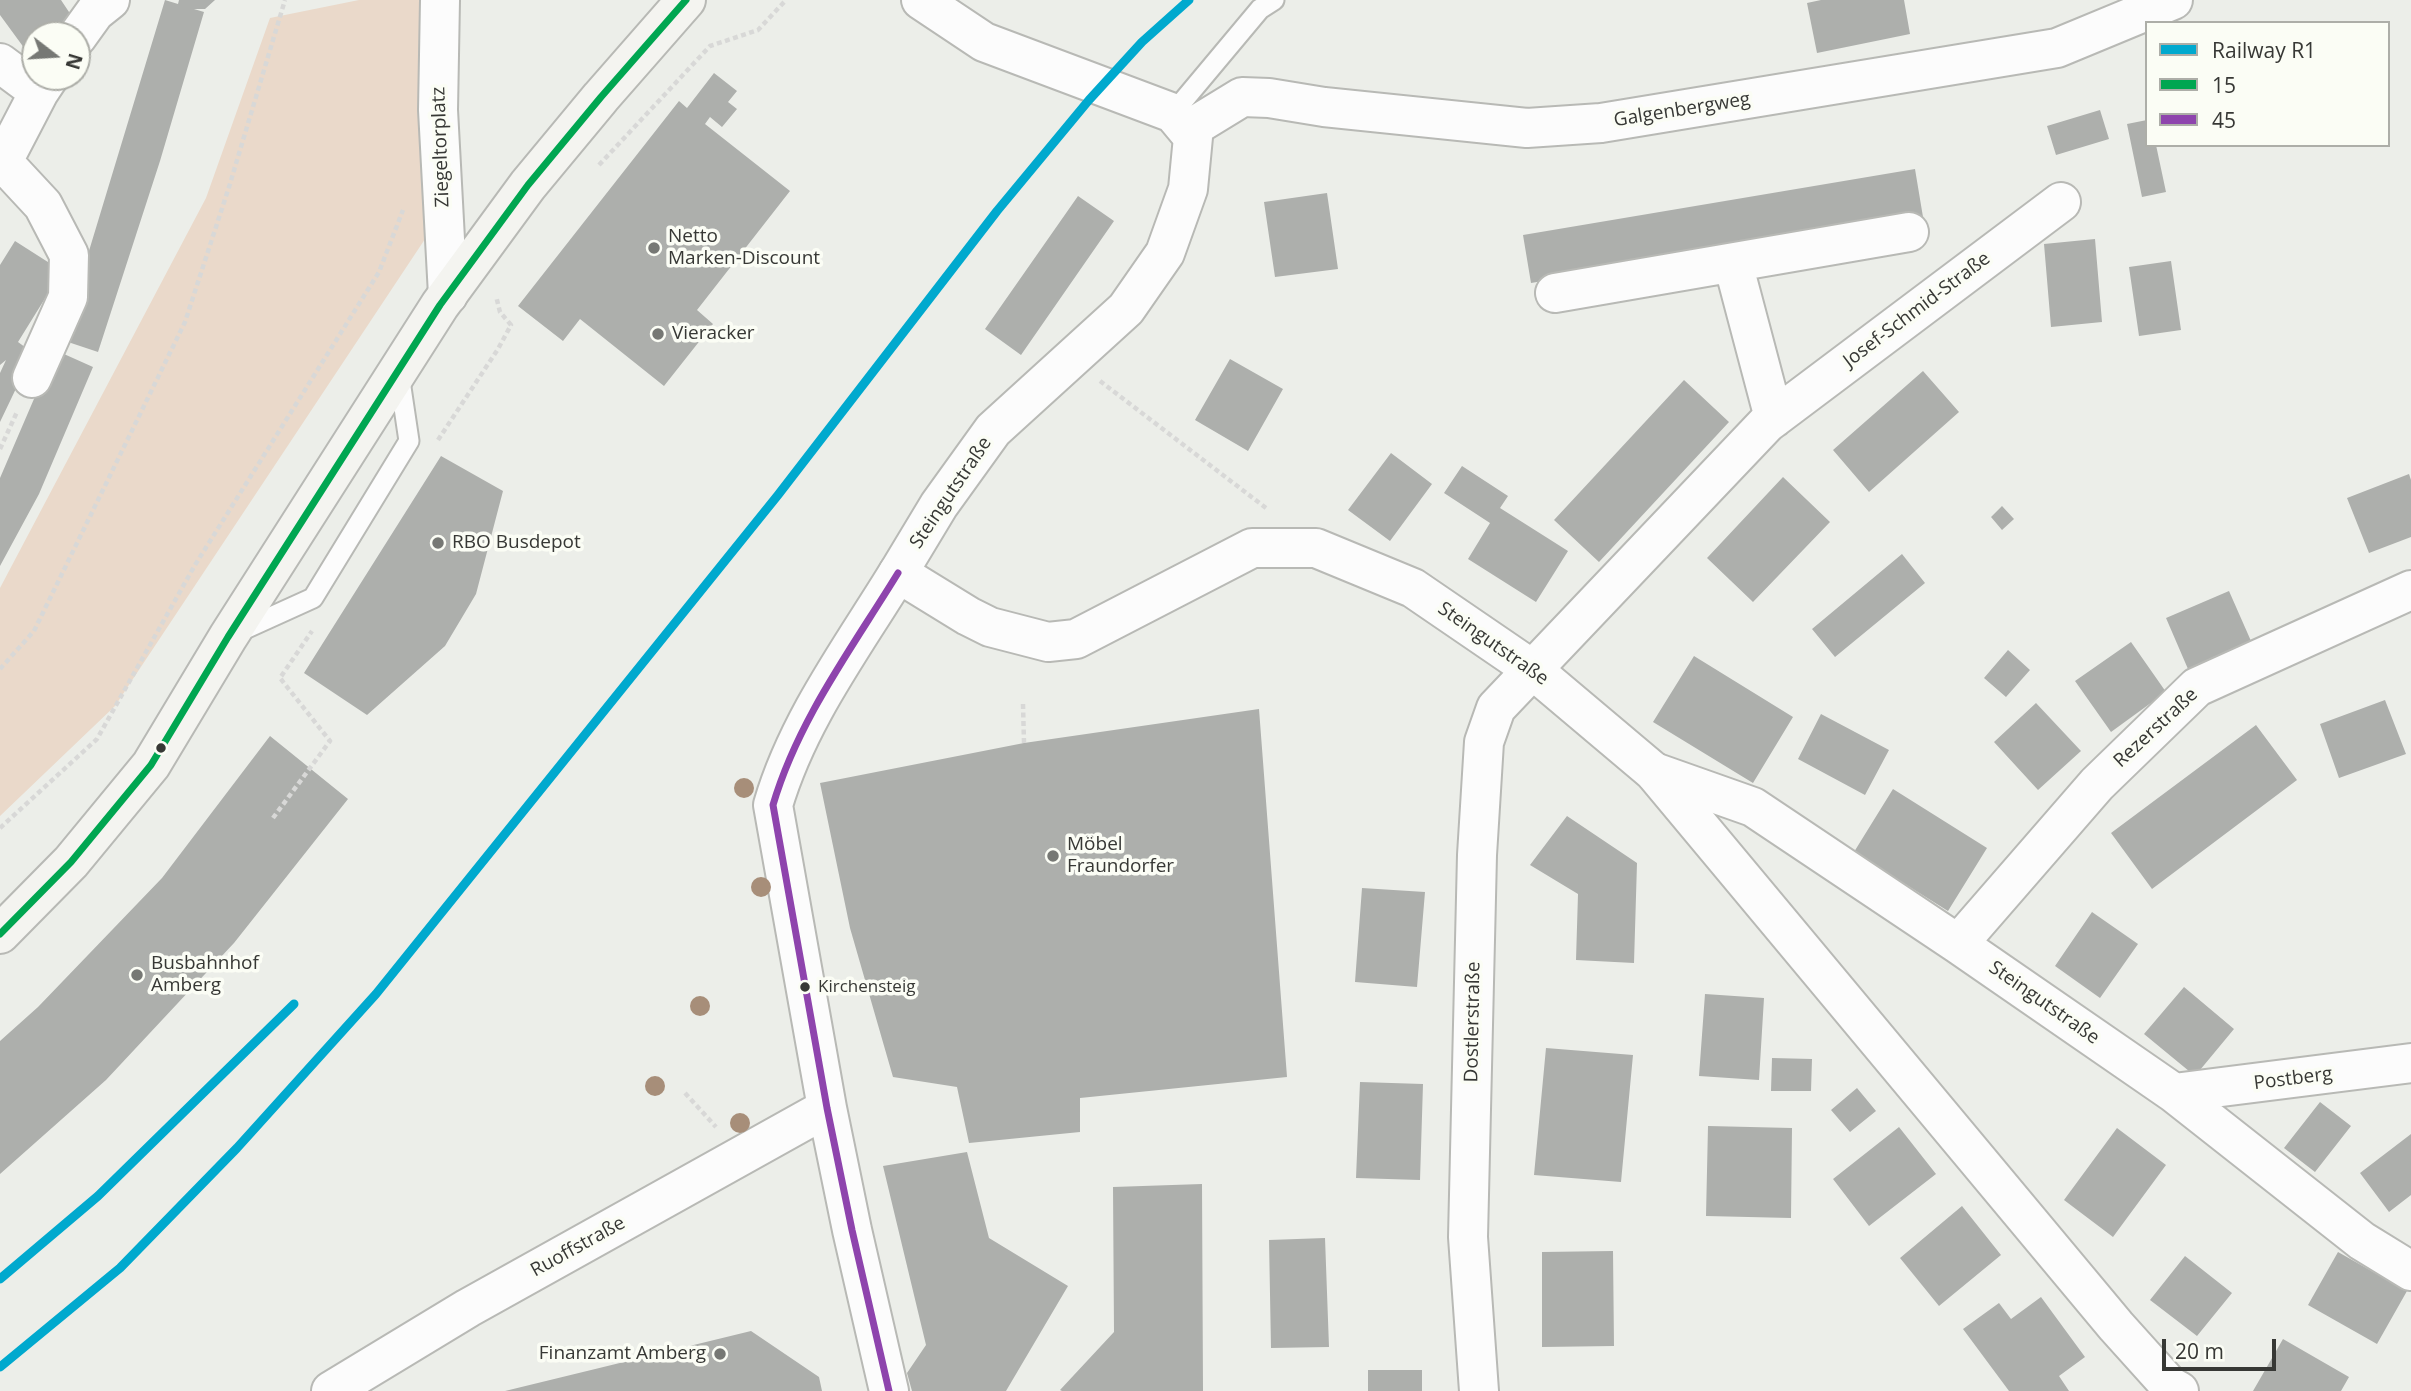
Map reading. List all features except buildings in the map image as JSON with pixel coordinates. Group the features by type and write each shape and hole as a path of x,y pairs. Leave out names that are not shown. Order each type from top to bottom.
{"main road":[{"path":"0,934 71,862 151,765 228,637 448,295 528,185 686,0"}],"street":[{"path":"89,21 110,0"},
{"name":"Ziegeltorplatz","path":"440,0 438,110 448,295"},
{"path":"921,0 984,42 1180,122"},
{"name":"Galgenbergweg","path":"1180,122 1242,97 1527,128 1601,123 2057,48 2173,0"},
{"path":"0,63 21,74"},
{"path":"32,378 68,297 69,256 43,205 1,164 41,91"},
{"name":"Steingutstraße","path":"1180,122 1193,137 1188,189 1165,253 1126,309 993,430 939,505 898,573 968,617 990,627 1048,642 1076,639 1252,548 1316,548 1413,588 1533,670 1654,772 2116,1326 2172,1389"},
{"name":"Josef-Schmid-Straße","path":"1533,670 1774,418 2060,202"},
{"path":"1555,293 1909,232"},
{"path":"1733,263 1774,418"},
{"path":"889,1391 827,1108 774,805 783,771 801,731 898,573"},
{"name":"Rezerstraße","path":"1958,944 2096,784 2197,687 2411,590"},
{"name":"Dostlerstraße","path":"1479,1391 1468,1237 1477,855 1484,742 1496,708 1533,670"},
{"name":"Steingutstraße","path":"1654,772 1753,807 2174,1093 2362,1241 2411,1271"},
{"name":"Postberg","path":"2174,1093 2411,1063"},
{"name":"Ruoffstraße","path":"331,1391 468,1308 827,1108"}],"lane":[{"path":"1180,122 1260,9 1274,0"},
{"path":"228,637 313,598 409,440 399,369"}],"path":[{"path":"0,669 34,631 185,322 285,0"},
{"path":"598,166 710,46 758,30 786,0"},
{"path":"0,828 97,739 195,565 379,272 403,209"},
{"path":"1070,359 1144,413 1316,548"},
{"path":"1023,704 1024,743"},
{"path":"272,818 330,741"}],"shaded area":[{"path":"359,0 423,0 431,230 115,706 0,816 0,588 206,198 270,18"}],"railway":[{"path":"0,1367 120,1268 237,1148 376,994 778,495 997,211 1089,100 1142,42 1189,0"}],"rail line":[{"name":"R1","path":"0,1367 120,1268 237,1148 376,994 778,495 997,211 1089,100 1142,42 1189,0"},
{"name":"R1","path":"0,1279 98,1196 294,1004"}],"transit line":[{"name":"15","path":"0,934 71,862 151,765 228,637 440,305 528,185 686,0"},
{"name":"45","path":"889,1391 827,1108 773,805 811,714 898,573"}],"place":[{"name":"Netto Marken-Discount","path":"654,248"},
{"name":"Vieracker","path":"658,334"},
{"name":"RBO Busdepot","path":"438,543"},
{"name":"Möbel Fraundorfer","path":"1053,856"},
{"name":"Busbahnhof Amberg","path":"137,975"},
{"name":"Kirchensteig","path":"805,987"},
{"name":"Finanzamt Amberg","path":"720,1354"}]}
